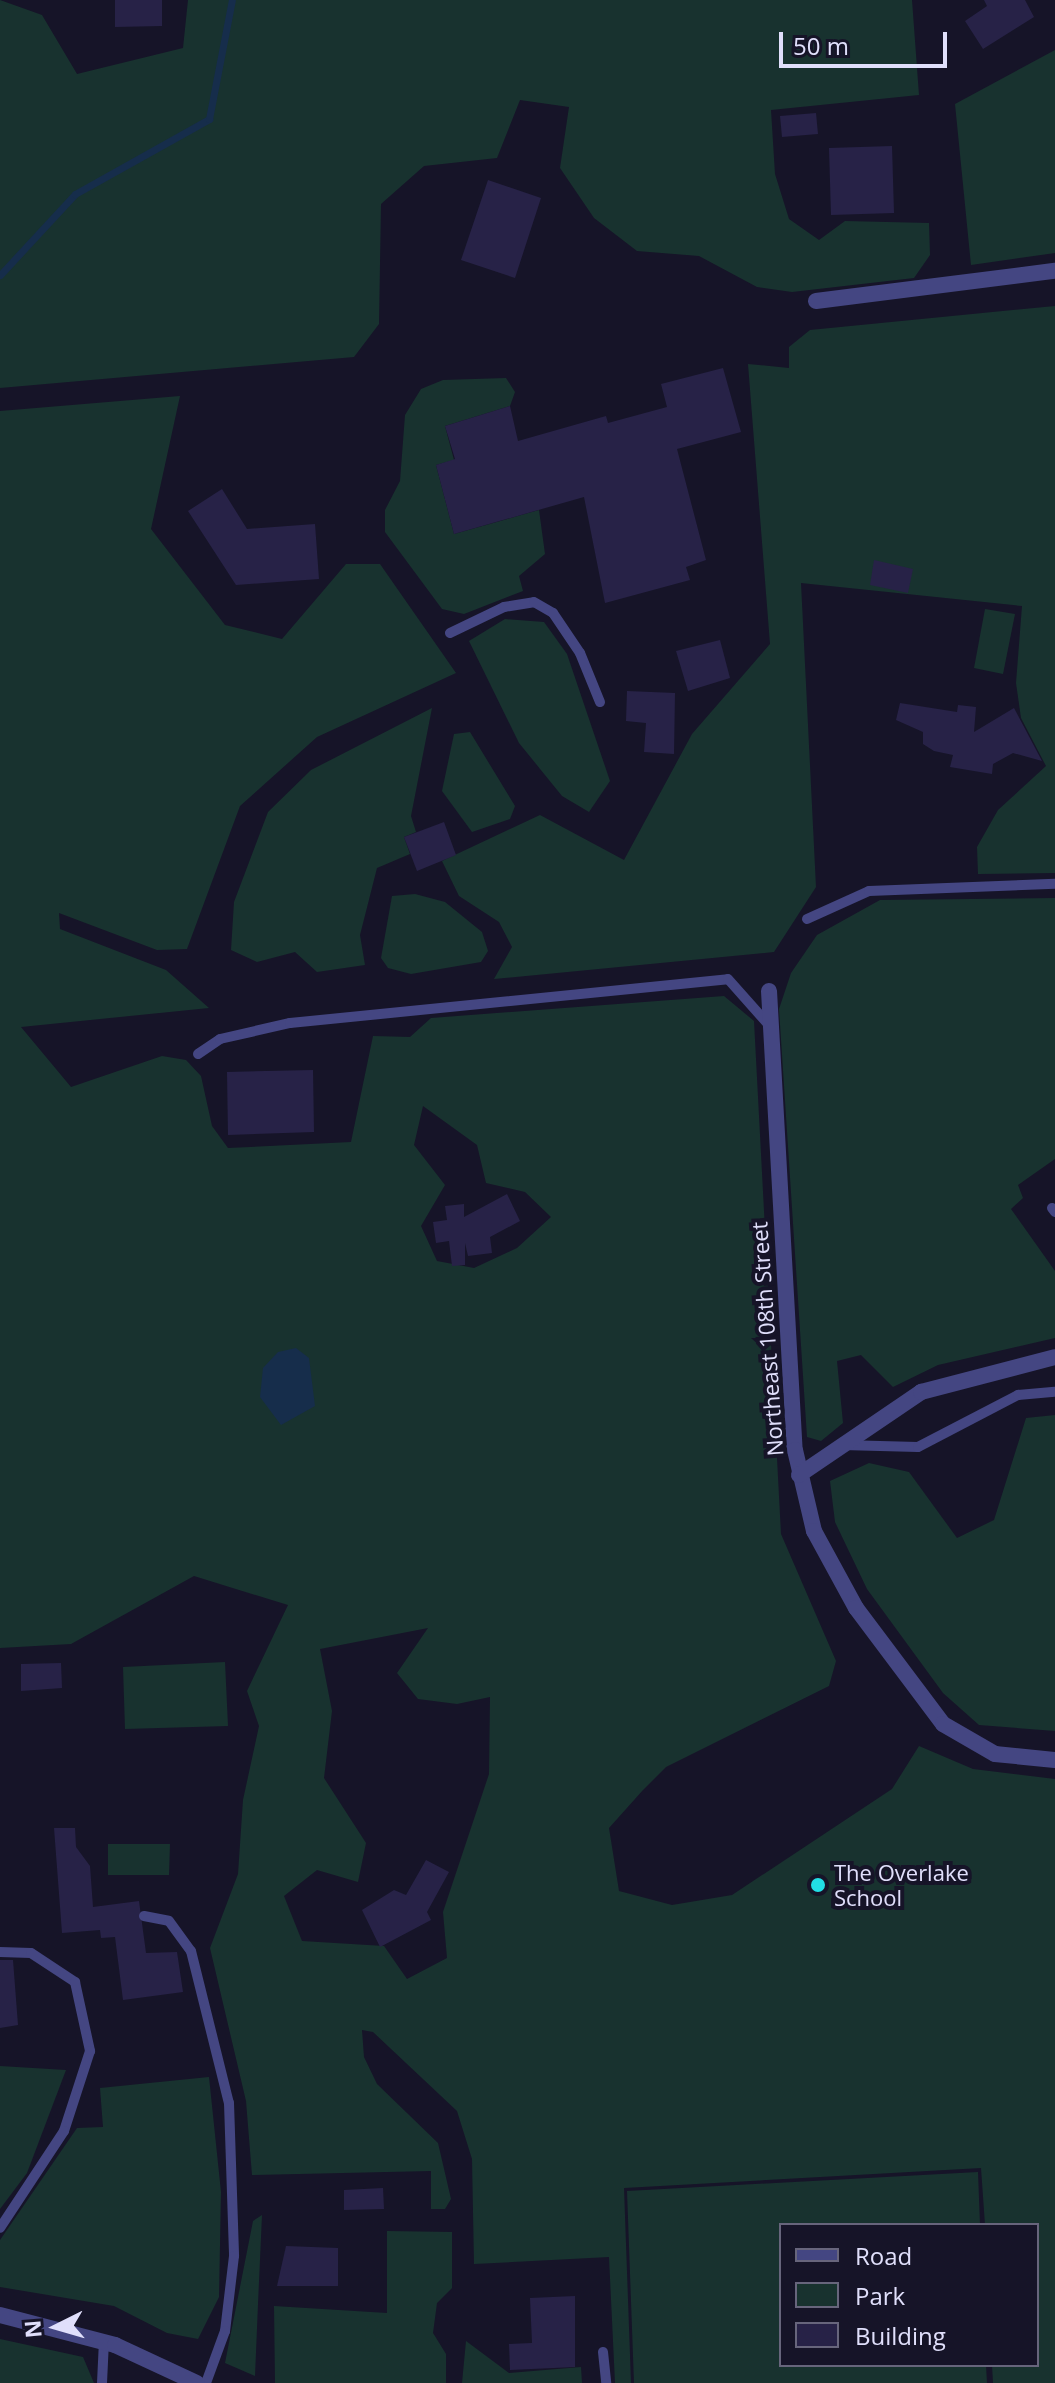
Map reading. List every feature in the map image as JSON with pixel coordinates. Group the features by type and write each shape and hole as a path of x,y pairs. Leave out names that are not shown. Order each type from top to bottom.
{"street":[{"path":"816,301 1055,271"},
{"name":"Northeast 108th Street","path":"769,991 799,1475 826,1558 887,1653 943,1724 995,1754 1055,1760"},
{"path":"799,1475 893,1406 950,1380 1055,1357"},
{"path":"0,2315 104,2341 197,2383"}],"lane":[{"path":"450,633 504,607 534,602 553,613 580,653 600,702"},
{"path":"807,919 869,891 1055,884"},
{"path":"198,1054 220,1039 290,1023 728,979 771,1029"},
{"path":"840,1445 918,1447 1018,1395 1055,1392"},
{"path":"144,1916 169,1921 191,1951 229,2103 234,2256 225,2331 206,2383"},
{"path":"0,1952 31,1953 75,1982 90,2051 64,2131 0,2228"},
{"path":"102,2383 104,2341"},
{"path":"603,2352 606,2383"}],"green space":[{"path":"0,0 42,15 77,74 183,48 188,0 912,0 919,95 771,110 775,174 789,219 819,240 845,221 929,223 930,255 914,278 792,292 757,287 699,256 637,251 594,218 560,168 569,107 520,100 497,158 424,166 381,204 379,324 354,357 0,388"},
{"path":"1055,50 1055,253 971,265 955,104"},
{"path":"1055,306 1055,873 978,874 977,847 998,810 1046,766 1021,718 1016,683 1022,606 801,583 816,887 774,952 494,979 512,947 499,922 459,896 442,861 540,815 624,860 692,734 770,644 748,364 789,368 789,347 810,330"},
{"path":"506,378 515,392 510,406 445,426 454,460 436,465 454,534 539,510 545,554 519,576 523,591 464,614 442,609 385,532 385,510 400,481 405,415 421,389 443,380"},
{"path":"180,396 151,529 225,625 282,639 346,564 380,564 456,673 317,737 240,806 187,949 157,950 59,913 60,929 166,970 209,1008 21,1027 71,1087 162,1056 186,1060 201,1076 212,1126 228,1148 351,1142 373,1036 410,1037 431,1018 724,996 754,1021 781,1534 836,1661 829,1686 666,1767 643,1790 609,1828 619,1891 672,1905 732,1895 892,1789 919,1746 973,1769 1055,1779 1055,2383 993,2383 992,2367 1039,2367 1039,2223 985,2223 981,2168 624,2188 631,2383 615,2383 609,2257 474,2264 472,2159 457,2111 373,2032 362,2030 364,2057 377,2084 438,2143 451,2199 445,2209 431,2209 431,2171 252,2175 246,2101 210,1948 238,1874 243,1800 259,1726 247,1691 288,1605 194,1576 71,1644 0,1648 0,411","holes":["423,1106 477,1145 486,1183 525,1192 551,1217 517,1248 474,1268 437,1261 421,1226 445,1185 414,1145","428,1628 397,1673 418,1699 457,1704 490,1697 489,1774 443,1912 447,1958 407,1979 384,1946 302,1941 284,1896 317,1870 358,1882 366,1843 324,1778 332,1711 320,1649"]},
{"path":"985,609 1015,614 1003,674 974,668"},
{"path":"505,619 544,622 567,654 610,781 589,812 562,796 519,743 469,641"},
{"path":"432,708 411,816 416,832 404,837 410,854 377,868 360,935 365,965 317,972 295,952 257,962 231,950 234,902 268,812 311,770"},
{"path":"470,732 515,806 510,819 472,832 442,791 454,734"},
{"path":"415,894 445,902 482,932 488,951 481,962 411,974 388,968 381,958 392,896"},
{"path":"1055,898 1055,1159 1018,1185 1023,1198 1011,1209 1055,1271 1055,1338 938,1365 893,1387 861,1355 837,1361 843,1423 821,1441 807,1437 779,1009 791,973 817,935 880,900"},
{"path":"1055,1415 1055,1731 979,1725 943,1693 867,1589 835,1522 830,1481 869,1463 909,1472 957,1538 994,1520 1026,1418"},
{"path":"225,1662 228,1726 125,1729 123,1667"},
{"path":"108,1844 170,1844 169,1875 108,1875"},
{"path":"0,2066 66,2070 27,2173 0,2209"},
{"path":"209,2077 221,2192 219,2297 198,2339 167,2333 114,2306 0,2287 0,2240 77,2128 103,2127 100,2088"},
{"path":"978,2172 980,2223 779,2223 779,2367 986,2367 987,2383 634,2383 627,2191"},
{"path":"262,2215 255,2376 225,2363 253,2221"},
{"path":"387,2231 452,2232 452,2288 437,2303 433,2333 446,2354 446,2383 275,2383 274,2306 387,2313"},
{"path":"0,2339 83,2357 94,2383 0,2383"},
{"path":"466,2341 509,2373 581,2367 582,2383 462,2383"}],"water":[{"path":"296,1348 309,1358 315,1406 281,1425 260,1397 263,1368 278,1352"}],"building":[{"path":"115,0 162,0 162,26 115,27"},
{"path":"984,0 1025,0 1034,17 983,49 965,21 987,6"},
{"path":"816,113 818,134 782,137 780,116"},
{"path":"892,146 894,213 831,215 829,148"},
{"path":"488,180 541,198 515,278 461,260"},
{"path":"723,368 741,432 677,449 706,560 686,567 690,580 605,603 584,497 454,534 436,465 455,459 445,426 510,406 518,441 606,416 608,423 667,407 661,384"},
{"path":"222,489 247,529 315,524 319,579 236,585 188,511"},
{"path":"874,560 913,569 908,593 870,585"},
{"path":"720,640 730,678 688,691 676,651"},
{"path":"627,691 675,693 674,754 644,752 646,723 626,721"},
{"path":"900,703 957,712 958,705 976,707 974,732 1014,708 1042,761 1013,753 993,764 992,774 950,767 953,755 934,751 923,744 923,732 896,720"},
{"path":"444,822 456,855 417,871 404,837"},
{"path":"313,1070 314,1132 228,1135 227,1072"},
{"path":"507,1194 520,1221 490,1237 492,1253 468,1256 465,1243 465,1265 452,1266 449,1241 436,1243 433,1222 447,1220 445,1206 464,1204 464,1217"},
{"path":"61,1663 62,1688 21,1691 21,1664"},
{"path":"54,1828 75,1828 76,1847 90,1866 93,1907 139,1901 146,1953 177,1952 183,1992 123,2000 115,1937 101,1938 100,1930 62,1933"},
{"path":"426,1860 449,1872 427,1912 431,1920 380,1947 362,1910 394,1890 406,1895"},
{"path":"0,1960 13,1960 18,2025 0,2028"},
{"path":"383,2188 384,2209 344,2210 344,2190"},
{"path":"286,2246 338,2248 338,2286 277,2286"},
{"path":"575,2296 575,2367 510,2370 509,2344 532,2343 530,2298"}],"waterway":[{"path":"0,275 75,194 209,119 232,0"}],"place":[{"name":"The Overlake School","path":"818,1885"}]}
